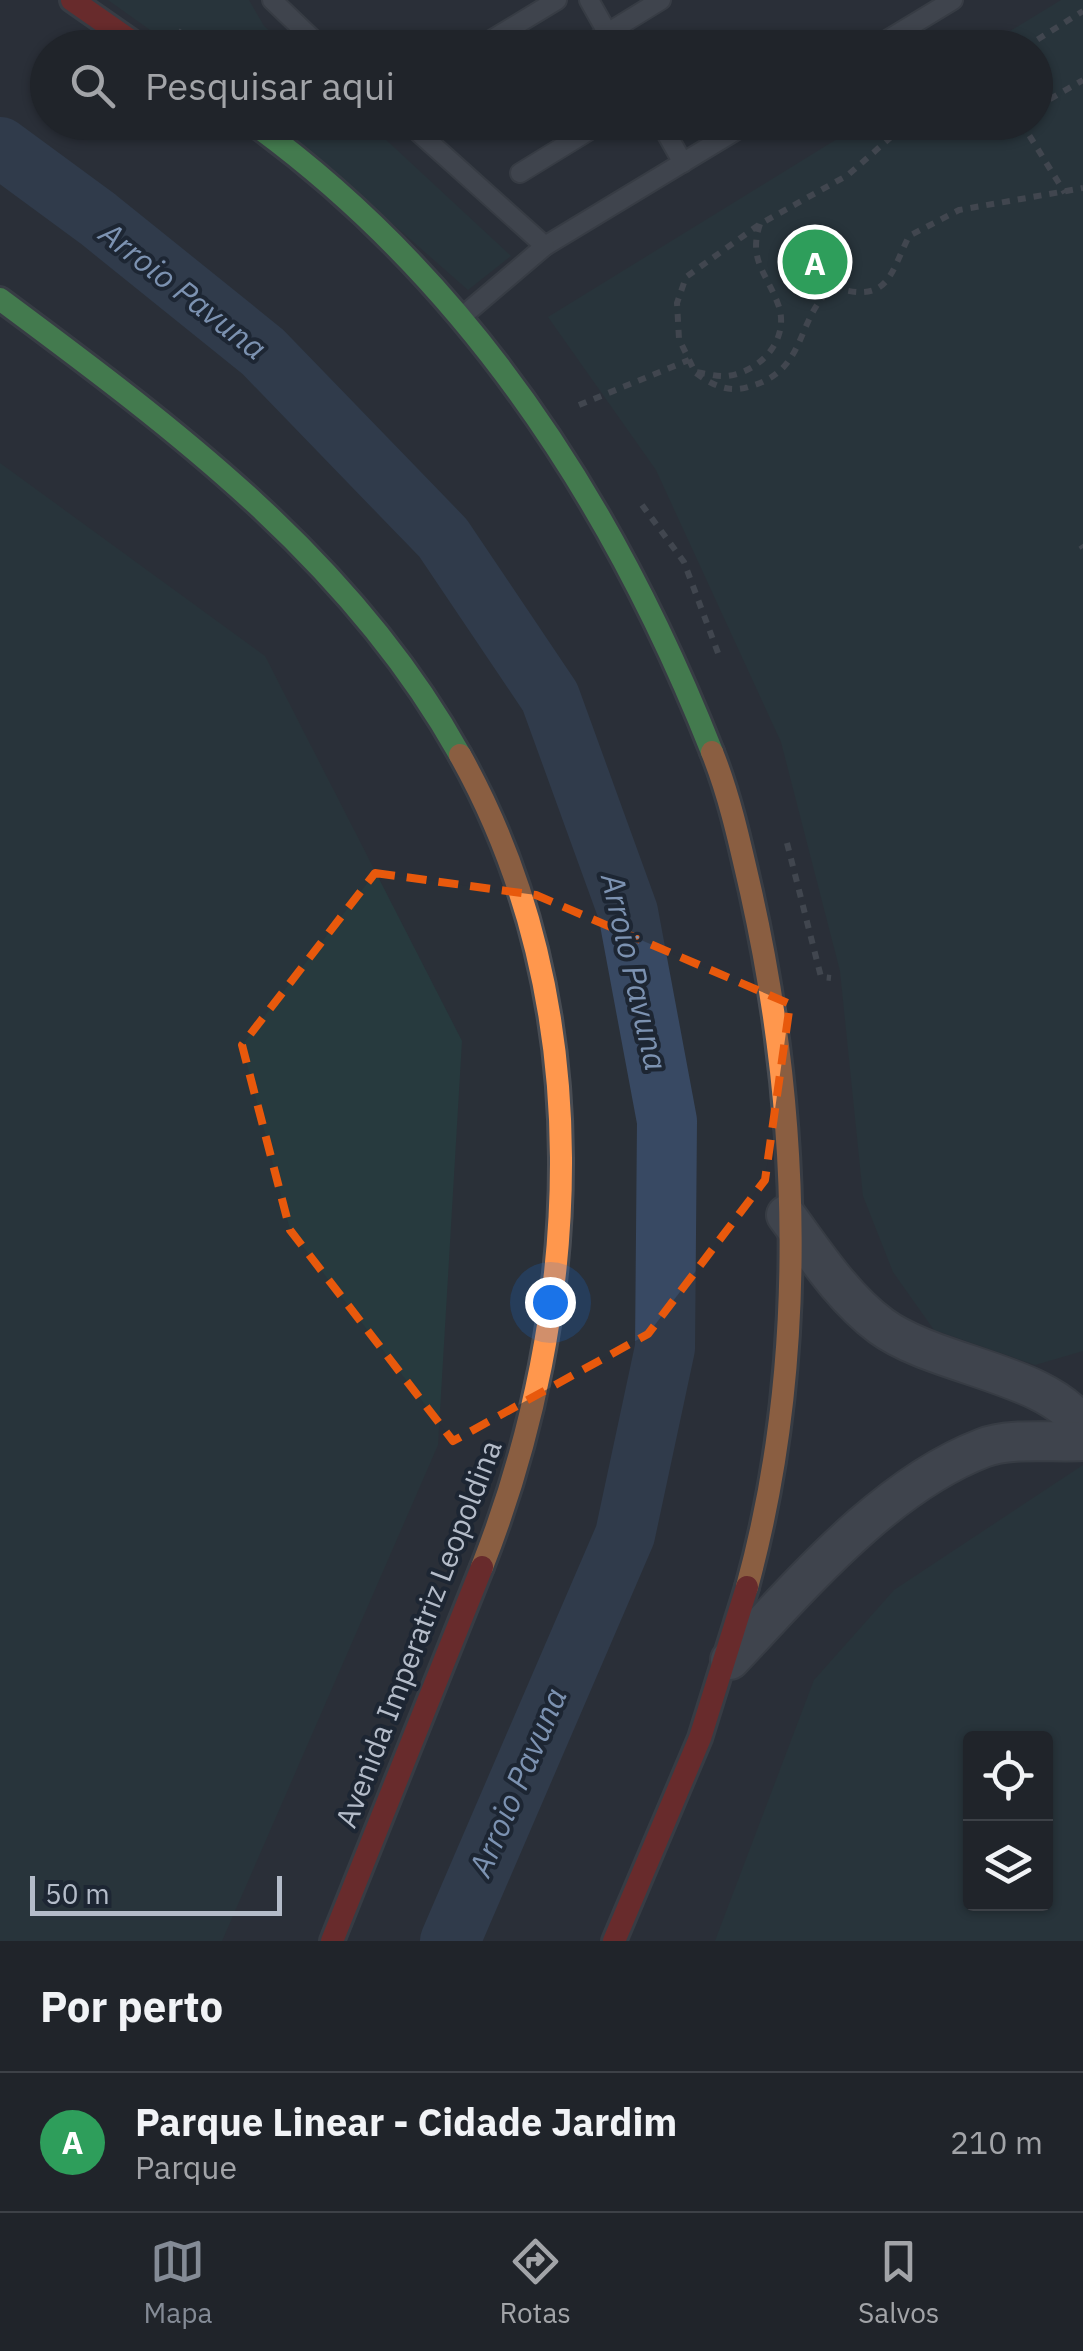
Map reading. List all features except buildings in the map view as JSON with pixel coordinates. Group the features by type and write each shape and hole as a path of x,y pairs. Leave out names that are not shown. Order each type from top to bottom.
{"street":[{"path":"72,0 116,30"},
{"path":"275,140 339,191 465,314 542,420 643,601 720,772 758,915 782,1069 786,1216 786,1343 772,1454 744,1596 725,1665 703,1730 614,1941"},
{"name":"Avenida Imperatriz Leopoldina","path":"0,299 240,487 363,610 438,712 486,810 538,946 561,1104 562,1202 555,1303 536,1404 509,1499 332,1941"},
{"path":"786,1216 832,1277 880,1326 926,1352 1039,1388 1083,1428"},
{"path":"725,1665 839,1545 906,1492 985,1446 1083,1441"}],"lane":[{"path":"272,0 303,30"},
{"path":"508,30 557,0"},
{"path":"588,0 606,30"},
{"path":"624,30 662,0"},
{"path":"903,30 952,0"},
{"path":"427,140 545,246"},
{"path":"520,173 574,140"},
{"path":"670,140 683,163"},
{"path":"465,314 545,246 721,140"}],"path":[{"path":"1053,30 1083,11"},
{"path":"1053,97 1083,80"},
{"path":"888,140 848,175 760,224 686,277 677,303 679,339 696,372 713,386 739,390 765,383 787,366 800,346 818,300 832,287 853,293 878,290 895,274 909,236 959,210 1083,188"},
{"path":"1032,140 1065,194"},
{"path":"696,372 727,376 762,362 781,334 779,306 756,264 753,244 760,224"},
{"path":"542,420 689,360"}],"highlighted area":[{"path":"375,873 536,895 790,1004 765,1180 648,1334 453,1441 290,1230 242,1045"}],"green space":[{"path":"108,0 249,0 269,30 150,30"},
{"path":"1061,0 1083,0 1083,1351 1035,1365 934,1330 893,1272 863,1196 840,971 781,742 656,470 548,317 835,140 1053,140 1053,30 1012,30"},
{"path":"297,140 386,140 511,256 468,290"},
{"path":"0,463 265,656 462,1041 438,1445 222,1941 0,1941"},
{"path":"1083,1465 1083,1941 715,1941 814,1680 894,1590"}],"waterway":[{"name":"Arroio Pavuna","path":"0,147 98,219 263,352 443,538 550,697 628,912 667,1121 665,1348 625,1535 450,1941"}],"traffic: fast":[{"path":"274,140 329,184 401,252 467,325 526,403 581,485 629,571 712,752"},
{"path":"0,299 194,449 313,560 367,620 416,685 460,755"}],"traffic: slow":[{"path":"712,752 739,838 768,977 788,1151 791,1240 780,1415 767,1502 747,1587"},
{"path":"460,755 505,851 536,950 555,1053 561,1158 556,1263 541,1367 516,1468 482,1567"}],"traffic: jam":[{"path":"72,0 115,30"},
{"path":"332,1941 482,1567"},
{"path":"614,1941 700,1738 747,1587"}],"place":[{"name":"Parque Linear - Cidade Jardim","path":"815,262"}]}
